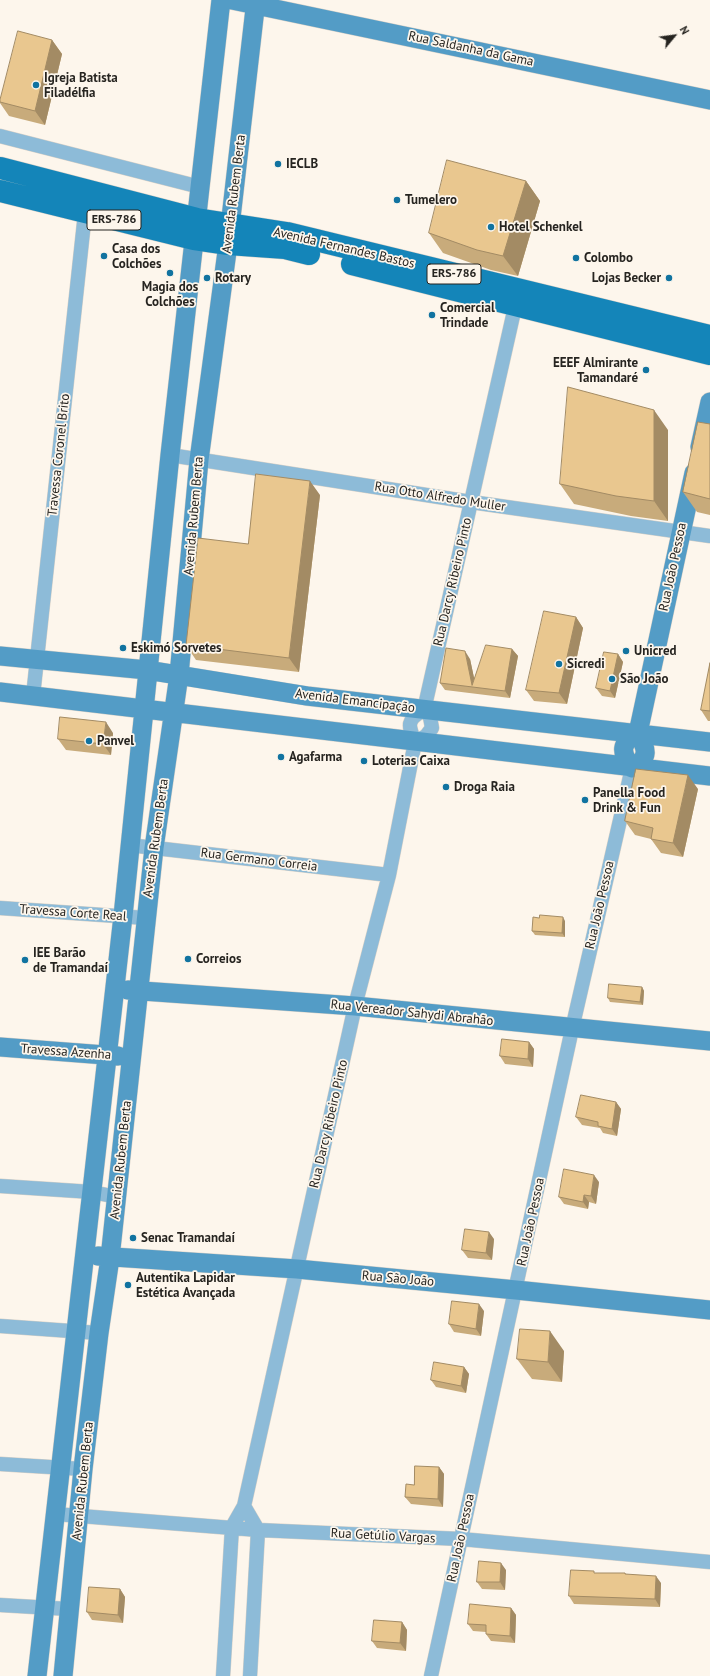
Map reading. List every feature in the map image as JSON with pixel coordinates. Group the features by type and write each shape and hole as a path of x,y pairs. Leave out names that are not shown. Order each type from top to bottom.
{"main road":[{"name":"Avenida Rubem Berta","path":"37,1676 46,1608 55,1514 77,1332 123,916 170,455 222,0"},
{"name":"Rua Saldanha da Gama","path":"232,0 256,2 710,100"},
{"name":"Avenida Rubem Berta","path":"64,1676 69,1609 84,1469 99,1333 110,1258 154,848 180,675 200,460 230,234 256,2"},
{"name":"Avenida Fernandes Bastos","path":"0,168 196,229"},
{"name":"Avenida Fernandes Bastos","path":"0,191 85,213 230,234 285,248 710,336"},
{"name":"Avenida Fernandes Bastos","path":"518,297 710,354"},
{"name":"Rua João Pessoa","path":"632,768 640,763 645,755 644,744 638,733 710,402"},
{"name":"Avenida Emancipação","path":"0,656 147,670 307,696 710,742"},
{"path":"0,692 174,714 710,776"},
{"name":"Rua Vereador Sahydi Abrahão","path":"115,988 355,1006 710,1042"},
{"name":"Travessa Azenha","path":"0,1047 132,1058"},
{"name":"Rua São João","path":"85,1254 110,1258 297,1269 710,1310"}],"street":[{"path":"0,136 200,188"},
{"name":"Travessa Coronel Brito","path":"33,696 85,213"},
{"name":"Rua Darcy Ribeiro Pinto","path":"223,1676 232,1527 244,1506 355,1006 388,875 415,742 409,728 410,723 415,715 424,710 518,297"},
{"name":"Rua Otto Alfredo Muller","path":"170,455 471,502 710,536"},
{"path":"415,742 426,736 432,728 430,717 424,710"},
{"name":"Rua João Pessoa","path":"431,1676 572,1029 632,768"},
{"name":"Rua Germano Correia","path":"130,845 388,875"},
{"name":"Travessa Corte Real","path":"0,908 146,918"},
{"path":"0,1186 92,1192 116,1197"},
{"path":"0,1326 99,1333"},
{"path":"0,1464 84,1469"},
{"path":"244,1506 258,1530 250,1676"},
{"name":"Rua Getúlio Vargas","path":"55,1514 258,1530 461,1539 710,1562"},
{"path":"0,1604 69,1609"}],"building":[{"path":"18,31 52,40 35,111 0,102"},
{"name":"Hotel Schenkel","path":"447,160 526,181 503,256 477,250 429,233"},
{"path":"568,387 654,410 654,501 616,496 560,484"},
{"path":"698,422 710,424 710,499 683,492"},
{"path":"256,474 310,481 289,658 186,645 198,538 248,544"},
{"name":"Sicredi","path":"544,611 576,617 559,693 526,690"},
{"path":"486,645 512,649 505,691 440,683 446,648 465,651 472,685"},
{"path":"604,652 618,654 610,691 596,688"},
{"path":"710,663 710,711 701,710"},
{"path":"60,717 106,722 103,744 58,739"},
{"path":"636,769 688,775 673,843 651,839 653,828 625,821"},
{"path":"540,915 563,917 562,933 532,931 533,917 539,918"},
{"path":"609,984 642,987 640,1002 608,998"},
{"path":"502,1039 529,1042 528,1059 500,1056"},
{"path":"581,1095 616,1102 612,1129 598,1126 598,1122 576,1117"},
{"path":"564,1169 594,1175 591,1196 584,1195 583,1202 559,1197"},
{"path":"465,1229 489,1232 486,1253 462,1250"},
{"path":"452,1301 479,1304 476,1329 449,1324"},
{"path":"520,1329 550,1331 548,1362 517,1359"},
{"path":"434,1362 464,1367 461,1386 431,1380"},
{"path":"415,1466 439,1467 438,1499 405,1497 406,1484 414,1485"},
{"path":"479,1561 501,1563 500,1582 477,1582"},
{"path":"571,1570 594,1571 594,1573 625,1573 656,1576 655,1599 569,1596"},
{"path":"89,1587 120,1589 118,1615 87,1612"},
{"path":"470,1604 511,1608 510,1636 486,1634 486,1625 468,1624"},
{"path":"374,1620 402,1622 400,1643 372,1641"}],"place":[{"name":"Igreja Batista Filadélfia","path":"36,85"},
{"name":"IECLB","path":"278,164"},
{"name":"Tumelero","path":"397,200"},
{"name":"Hotel Schenkel","path":"491,227"},
{"name":"Casa dos Colchões","path":"104,256"},
{"name":"Colombo","path":"576,258"},
{"name":"Magia dos Colchões","path":"170,273"},
{"name":"Rotary","path":"207,278"},
{"name":"Lojas Becker","path":"669,278"},
{"name":"Comercial Trindade","path":"432,315"},
{"name":"EEEF Almirante Tamandaré","path":"646,370"},
{"name":"Eskimó Sorvetes","path":"123,648"},
{"name":"Unicred","path":"626,651"},
{"name":"Sicredi","path":"559,664"},
{"name":"São João","path":"612,679"},
{"name":"Panvel","path":"89,741"},
{"name":"Agafarma","path":"281,757"},
{"name":"Loterias Caixa","path":"364,761"},
{"name":"Droga Raia","path":"446,787"},
{"name":"Panella Food Drink & Fun","path":"585,800"},
{"name":"Correios","path":"188,959"},
{"name":"IEE Barão de Tramandaí","path":"25,960"},
{"name":"Senac Tramandaí","path":"133,1238"},
{"name":"Autentika Lapidar Estética Avançada","path":"128,1285"}]}
